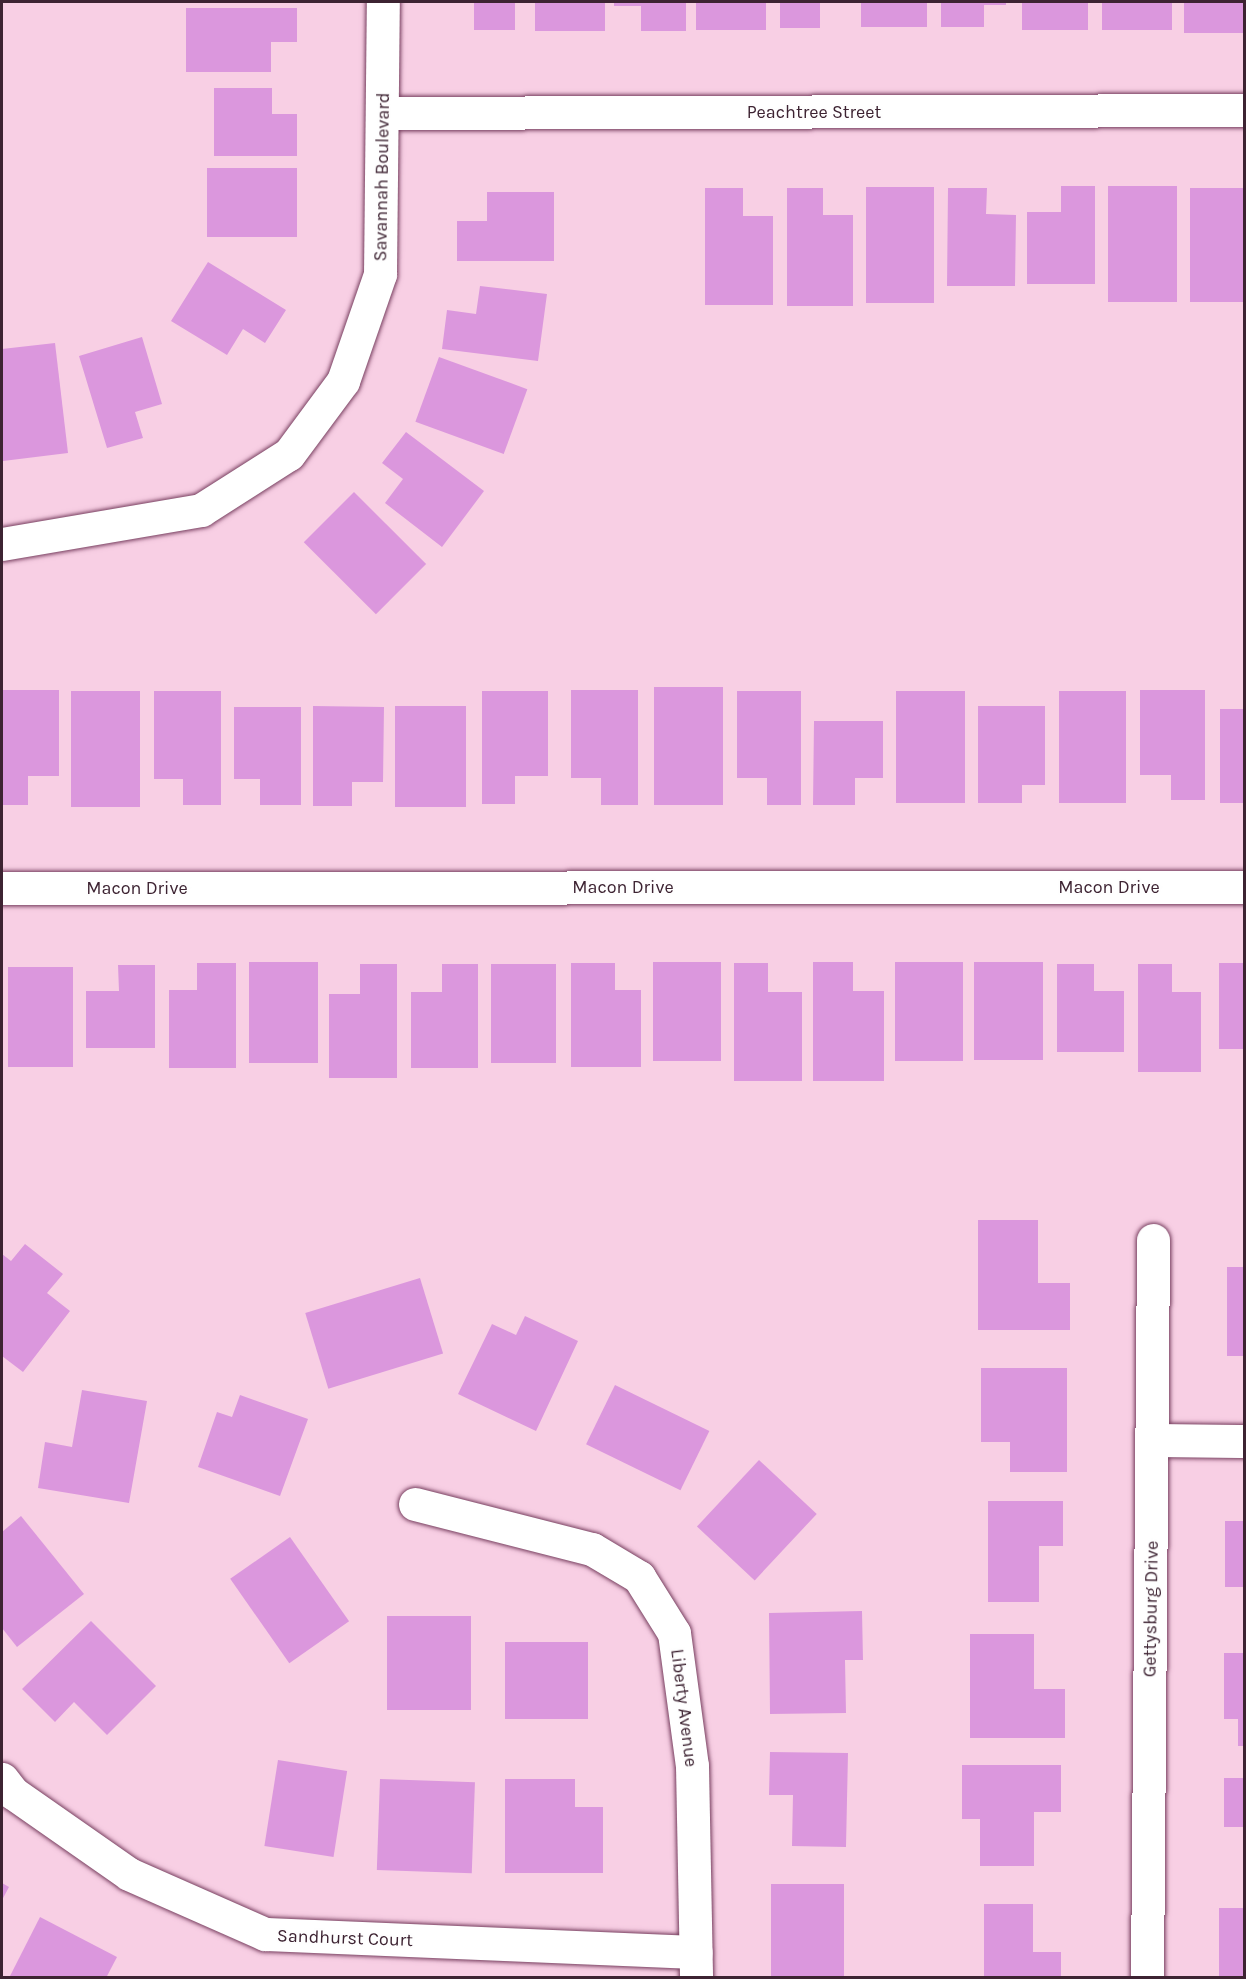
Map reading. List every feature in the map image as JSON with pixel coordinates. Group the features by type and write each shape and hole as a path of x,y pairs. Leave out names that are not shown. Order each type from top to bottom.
{"street":[{"name":"Savannah Boulevard","path":"2,544 201,510 289,454 343,381 380,274 384,113 383,2"},
{"name":"Peachtree Street","path":"384,113 1245,111"},
{"name":"Macon Drive","path":"2,888 1245,887"},
{"name":"Gettysburg Drive","path":"1147,1977 1153,1240"},
{"path":"1152,1440 1245,1441"},
{"name":"Liberty Avenue","path":"416,1504 592,1549 639,1577 674,1633 692,1766 696,1965"},
{"name":"Sandhurst Court","path":"2,1779 13,1793 129,1874 265,1934 696,1965"}],"building":[{"path":"474,2 515,2 515,30 474,30"},
{"path":"535,2 605,2 605,31 535,31"},
{"path":"614,2 686,2 686,31 641,31 641,6 614,6"},
{"path":"696,2 766,2 766,30 696,30"},
{"path":"780,2 820,2 820,28 780,28"},
{"path":"861,2 927,2 927,27 861,27"},
{"path":"941,2 1006,2 1006,5 984,5 984,27 941,27"},
{"path":"1022,2 1088,2 1088,30 1022,30"},
{"path":"1102,2 1172,2 1172,30 1102,30"},
{"path":"1184,2 1244,2 1244,33 1184,33"},
{"path":"186,8 297,8 297,42 271,42 271,72 186,72"},
{"path":"214,88 272,88 272,114 297,114 297,156 214,156"},
{"path":"207,168 297,168 297,237 207,237"},
{"path":"1061,186 1095,186 1095,284 1027,284 1027,212 1061,212"},
{"path":"1108,186 1177,186 1177,302 1108,302"},
{"path":"866,187 934,187 934,303 866,303"},
{"path":"705,188 743,188 743,216 773,216 773,305 705,305"},
{"path":"787,188 823,188 823,215 853,215 853,306 787,306"},
{"path":"948,188 987,188 986,214 1016,215 1015,286 947,286"},
{"path":"1190,188 1244,188 1244,302 1190,302"},
{"path":"487,192 554,192 554,261 457,261 457,221 487,221"},
{"path":"208,262 286,310 265,343 243,329 227,355 171,321"},
{"path":"480,286 547,294 538,361 442,349 447,310 476,314"},
{"path":"142,337 162,404 135,412 143,438 107,448 79,356"},
{"path":"55,343 68,453 3,461 2,349"},
{"path":"439,357 527,389 504,454 415,422"},
{"path":"406,432 484,491 442,547 385,503 403,479 382,463"},
{"path":"354,492 426,564 376,614 304,542"},
{"path":"654,687 723,687 723,805 654,805"},
{"path":"2,690 59,690 59,776 28,776 28,805 2,805"},
{"path":"571,690 638,690 638,805 601,805 601,778 571,778"},
{"path":"1140,690 1205,690 1205,800 1171,800 1171,775 1140,775"},
{"path":"71,691 140,691 140,807 71,807"},
{"path":"154,691 221,691 221,805 183,805 183,779 154,779"},
{"path":"482,691 548,691 548,776 515,776 515,804 482,804"},
{"path":"737,691 801,691 801,805 767,805 767,778 737,778"},
{"path":"896,691 965,691 965,803 896,803"},
{"path":"1059,691 1126,691 1126,803 1059,803"},
{"path":"313,706 384,707 383,782 352,782 352,806 313,806"},
{"path":"395,706 466,706 466,807 395,807"},
{"path":"978,706 1045,706 1045,785 1022,785 1022,803 978,803"},
{"path":"234,707 301,707 301,805 260,805 260,779 234,779"},
{"path":"1220,709 1244,709 1244,803 1220,803"},
{"path":"814,721 883,721 883,778 855,778 855,805 813,805"},
{"path":"249,962 318,962 318,1063 249,1063"},
{"path":"653,962 721,962 721,1061 653,1061"},
{"path":"813,962 853,962 853,991 884,991 884,1081 813,1081"},
{"path":"895,962 963,962 963,1061 895,1061"},
{"path":"974,962 1043,962 1043,1060 974,1060"},
{"path":"197,963 236,963 236,1068 169,1068 169,990 197,990"},
{"path":"571,963 615,963 615,990 641,990 641,1067 571,1067"},
{"path":"734,963 768,963 768,992 802,992 802,1081 734,1081"},
{"path":"1219,963 1244,963 1244,1049 1219,1049"},
{"path":"360,964 397,964 397,1078 329,1078 329,994 360,994"},
{"path":"442,964 478,964 478,1068 411,1068 411,992 442,992"},
{"path":"491,964 556,964 556,1063 491,1063"},
{"path":"1057,964 1094,964 1094,991 1124,991 1124,1052 1057,1052"},
{"path":"1138,964 1172,964 1172,992 1201,992 1201,1072 1138,1072"},
{"path":"118,965 155,965 155,1048 86,1048 86,991 119,991"},
{"path":"8,967 73,967 73,1067 8,1067"},
{"path":"978,1220 1038,1220 1038,1283 1070,1283 1070,1330 978,1330"},
{"path":"25,1244 63,1274 47,1293 70,1311 23,1372 2,1356 2,1254 11,1261"},
{"path":"1227,1267 1244,1267 1244,1356 1227,1356"},
{"path":"420,1278 443,1354 328,1389 305,1313"},
{"path":"525,1316 578,1341 536,1431 458,1394 492,1324 516,1335"},
{"path":"981,1368 1067,1368 1067,1472 1010,1472 1010,1442 981,1442"},
{"path":"615,1385 709,1431 680,1490 586,1444"},
{"path":"82,1390 147,1401 129,1503 38,1488 45,1442 72,1447"},
{"path":"240,1395 308,1419 280,1496 198,1467 217,1412 232,1417"},
{"path":"759,1460 817,1514 755,1580 697,1527"},
{"path":"988,1501 1063,1501 1063,1546 1039,1546 1039,1602 988,1602"},
{"path":"21,1516 84,1594 17,1647 2,1628 2,1532"},
{"path":"1225,1521 1244,1521 1244,1587 1225,1587"},
{"path":"290,1537 349,1621 289,1663 230,1579"},
{"path":"862,1611 863,1660 845,1660 846,1713 770,1714 769,1613"},
{"path":"387,1616 471,1616 471,1710 387,1710"},
{"path":"91,1621 156,1686 107,1735 74,1702 55,1722 22,1689"},
{"path":"970,1634 1034,1634 1034,1689 1065,1689 1065,1738 970,1738"},
{"path":"505,1642 588,1642 588,1719 505,1719"},
{"path":"1224,1653 1244,1653 1244,1746 1238,1746 1238,1719 1224,1719"},
{"path":"770,1752 848,1753 846,1847 792,1846 793,1795 769,1795"},
{"path":"278,1760 347,1771 334,1857 264,1846"},
{"path":"962,1765 1061,1765 1061,1812 1034,1812 1034,1866 980,1866 980,1819 962,1819"},
{"path":"1224,1778 1244,1778 1244,1827 1224,1827"},
{"path":"380,1779 475,1782 472,1873 377,1870"},
{"path":"505,1779 575,1779 575,1807 603,1807 603,1873 505,1873"},
{"path":"2,1883 9,1887 2,1900"},
{"path":"771,1884 844,1884 844,1978 771,1978"},
{"path":"984,1904 1033,1904 1033,1952 1061,1952 1061,1978 984,1978"},
{"path":"1219,1908 1244,1908 1244,1978 1219,1978"},
{"path":"40,1917 117,1957 106,1978 9,1978"}]}
